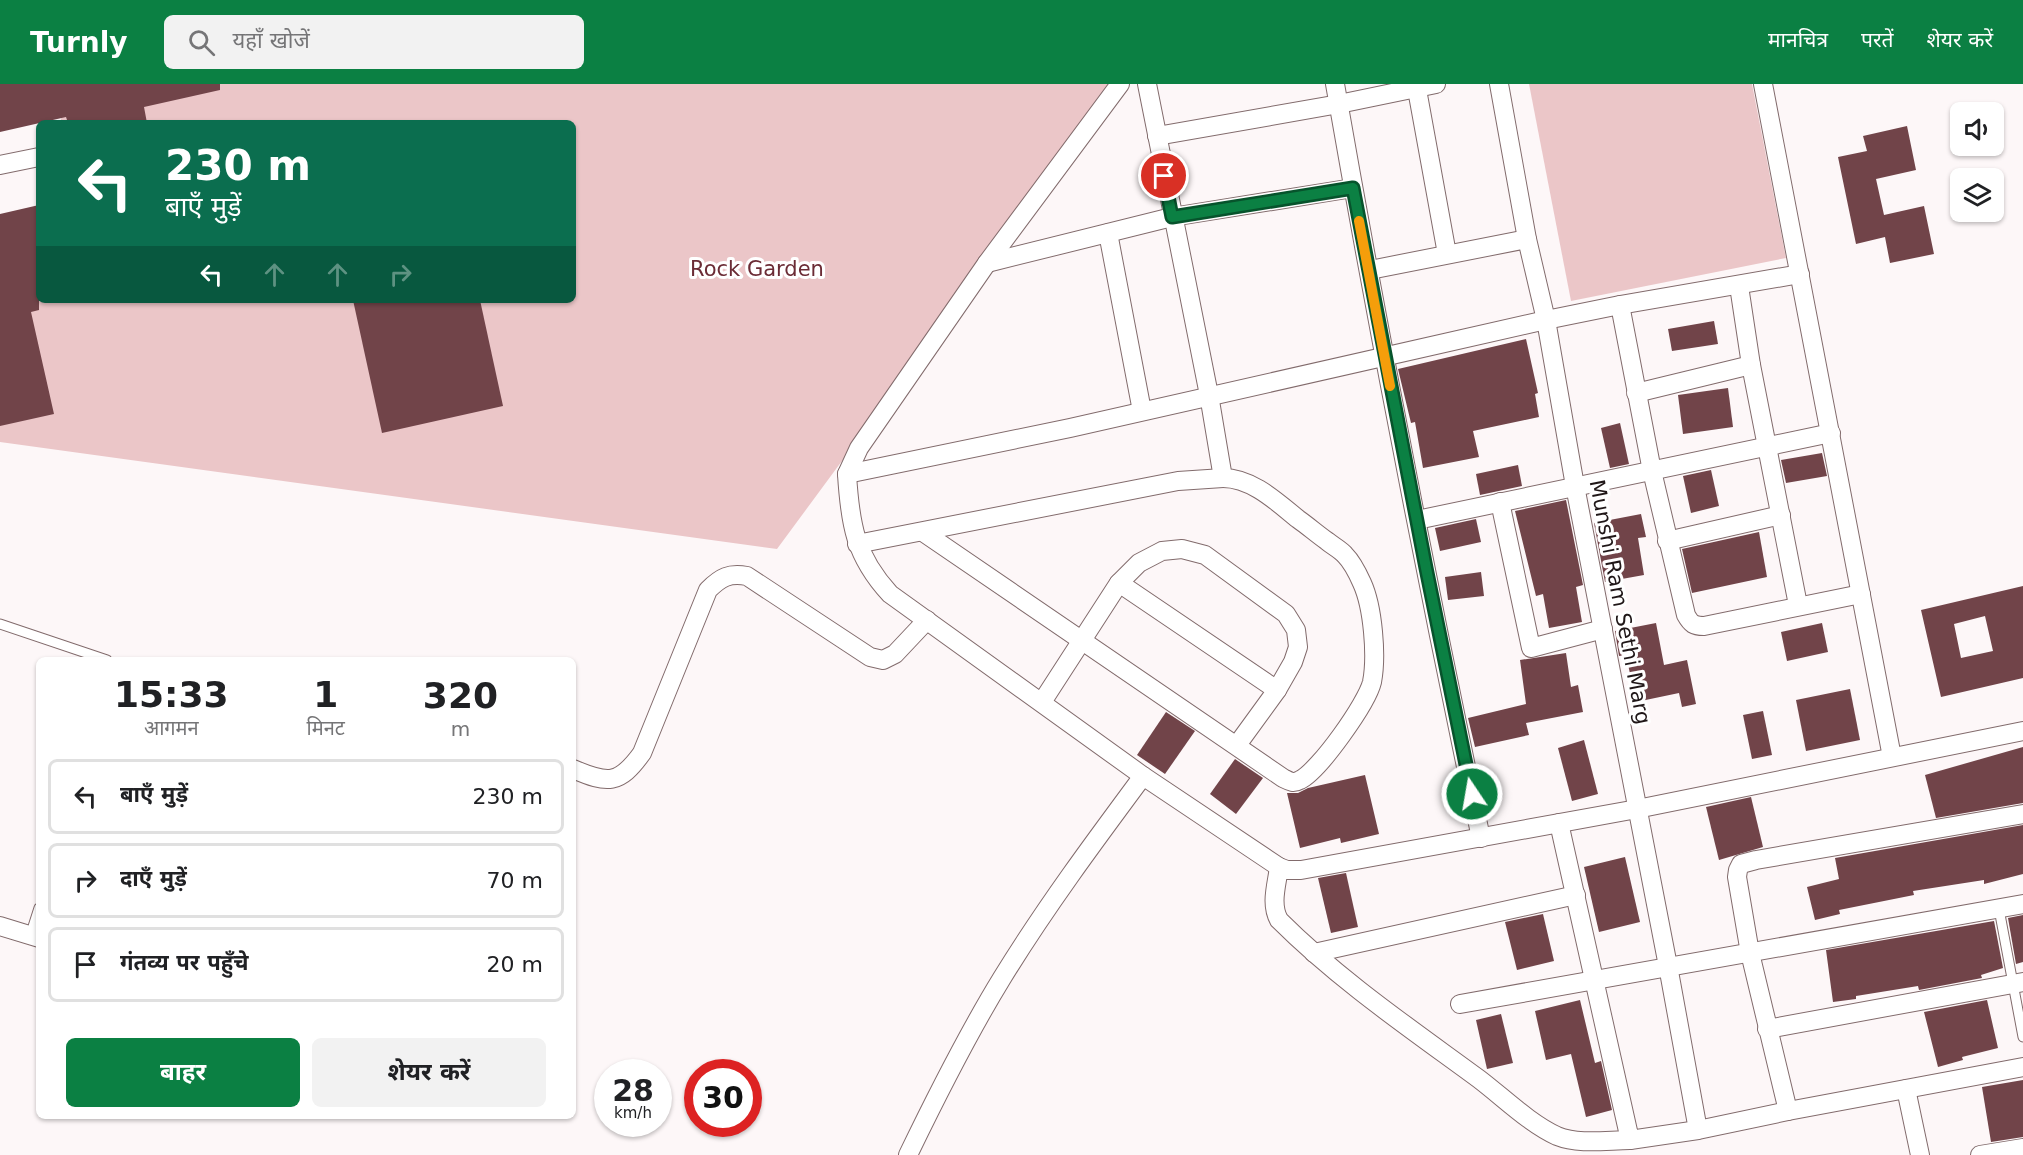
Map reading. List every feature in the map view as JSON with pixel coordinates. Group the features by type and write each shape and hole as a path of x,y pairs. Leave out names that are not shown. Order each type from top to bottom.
{"street":[{"path":"1120,84 987,263 859,448 847,474 849,508 858,544 865,562 890,594 1143,776 1279,867 1287,870 1301,870 1637,809 2023,731"},
{"path":"1147,84 1209,395 1223,478"},
{"path":"1335,84 1384,356 1481,838"},
{"path":"1157,136 1339,104 1416,86 1436,84"},
{"name":"Munshi Ram Sethi Marg","path":"1499,84 1527,239 1546,320 1575,486 1698,1130"},
{"path":"1763,84 1892,757"},
{"path":"1416,86 1447,254"},
{"path":"0,165 36,158"},
{"path":"987,263 1172,217 1353,188"},
{"path":"1108,233 1142,411"},
{"path":"1370,270 1527,239"},
{"path":"847,474 1070,428 1546,320 1800,274"},
{"path":"1739,286 1751,365 1798,605"},
{"path":"1620,305 1667,541 1686,615 1691,624 1704,626 1798,605 1861,594"},
{"path":"1636,393 1751,365"},
{"path":"1417,520 1831,433"},
{"path":"858,544 1178,481 1236,478 1272,498 1345,554 1366,595 1372,620 1374,669 1372,684 1364,702 1347,728 1303,778 1292,783 923,532"},
{"path":"1500,502 1531,648 1603,629"},
{"path":"1667,541 1781,515"},
{"path":"1042,702 1119,583 1139,563 1162,551 1182,549 1204,555 1286,614 1296,630 1298,646 1296,654 1277,690 1237,745"},
{"path":"576,770 596,779 614,779 630,770 642,753 708,590 719,579 732,574 747,576 870,657 884,660 895,654 927,620"},
{"path":"1119,583 1277,690"},
{"path":"908,1155 952,1064 1002,979 1057,893 1143,776"},
{"path":"1788,1111 1750,952 1737,878 1741,864 2023,814"},
{"path":"1559,823 1630,1140"},
{"path":"1279,867 1274,905 1279,920 1314,953 1392,1014 1521,1112 1558,1136 1578,1140 1630,1140 1698,1130 2023,1067"},
{"path":"1314,953 1576,895"},
{"path":"1460,1004 2023,904"},
{"path":"0,926 35,937"},
{"path":"1767,1029 2018,982"},
{"path":"1906,1089 1920,1155"},
{"path":"1980,1155 2023,1148"}],"lane":[{"path":"0,624 98,657"},
{"path":"1999,909 2018,982 2023,1037"}],"green space":[{"name":"Rock Garden","path":"70,84 1120,84 777,549 0,442 0,373 36,223 36,303 576,303 576,120 61,120"},
{"path":"1529,84 1752,84 1786,258 1571,301"}],"building":[{"path":"0,84 220,84 220,90 144,107 146,120 67,120 66,117 36,120 36,124 0,132"},
{"path":"1907,126 1916,170 1876,179 1884,215 1924,206 1934,254 1890,263 1885,237 1856,244 1838,157 1867,151 1863,136"},
{"path":"36,206 36,303 39,303 39,310 31,312 54,414 0,426 0,214"},
{"path":"354,303 481,303 503,406 382,433"},
{"path":"1714,321 1718,344 1672,351 1668,329"},
{"path":"1526,339 1538,393 1535,394 1539,417 1473,431 1479,457 1423,468 1415,422 1411,423 1398,369"},
{"path":"1728,388 1733,427 1683,434 1678,395"},
{"path":"1620,423 1629,464 1610,468 1601,428"},
{"path":"1822,453 1827,476 1786,483 1781,460"},
{"path":"1518,465 1522,486 1480,495 1476,474"},
{"path":"1711,470 1719,506 1691,513 1683,476"},
{"path":"1566,500 1583,585 1576,587 1582,622 1549,628 1543,594 1536,596 1515,511"},
{"path":"1641,514 1646,537 1638,538 1644,575 1605,582 1594,523"},
{"path":"1476,519 1481,542 1440,551 1435,528"},
{"path":"1759,532 1767,577 1692,593 1682,549"},
{"path":"1481,572 1484,596 1448,600 1445,577"},
{"path":"2023,586 2023,678 1941,697 1921,610","holes":["1985,616 1993,651 1961,658 1954,624"]},
{"path":"1656,623 1664,665 1687,660 1696,704 1682,707 1679,693 1636,702 1626,655 1619,656 1615,631"},
{"path":"1822,623 1828,652 1787,661 1781,632"},
{"path":"1566,653 1571,687 1578,685 1583,712 1526,723 1529,735 1475,747 1468,718 1526,704 1520,660"},
{"path":"1850,689 1860,740 1806,751 1796,700"},
{"path":"1763,711 1772,755 1752,759 1743,715"},
{"path":"1166,712 1195,731 1165,774 1137,755"},
{"path":"1584,740 1598,794 1572,801 1558,748"},
{"path":"2023,747 2023,803 1936,818 1925,775"},
{"path":"1235,759 1263,778 1236,814 1210,794"},
{"path":"1365,775 1379,834 1341,843 1340,838 1300,848 1287,793 1298,793 1308,788"},
{"path":"1751,797 1763,847 1719,860 1706,807"},
{"path":"2023,825 2023,874 1984,884 1984,880 1913,891 1914,895 1839,910 1840,914 1815,920 1807,887 1839,879 1835,858"},
{"path":"1625,857 1640,922 1599,932 1584,867"},
{"path":"1346,873 1358,927 1331,933 1318,878"},
{"path":"1543,914 1554,961 1517,970 1505,922"},
{"path":"2023,915 2023,962 2016,964 2008,918"},
{"path":"1994,921 2003,968 1981,975 1982,978 1919,990 1918,986 1833,1002 1826,950"},
{"path":"1580,1000 1595,1063 1601,1061 1612,1110 1586,1117 1571,1054 1546,1060 1535,1011"},
{"path":"1987,1000 1998,1048 1962,1057 1963,1060 1938,1067 1924,1012"},
{"path":"1501,1014 1513,1063 1487,1069 1476,1020"},
{"path":"2023,1080 2023,1137 1991,1142 1982,1087"}],"slow traffic":[{"path":"1359,221 1390,386"}],"route":[{"path":"1164,176 1172,217 1353,188 1448,682 1472,794"}]}
